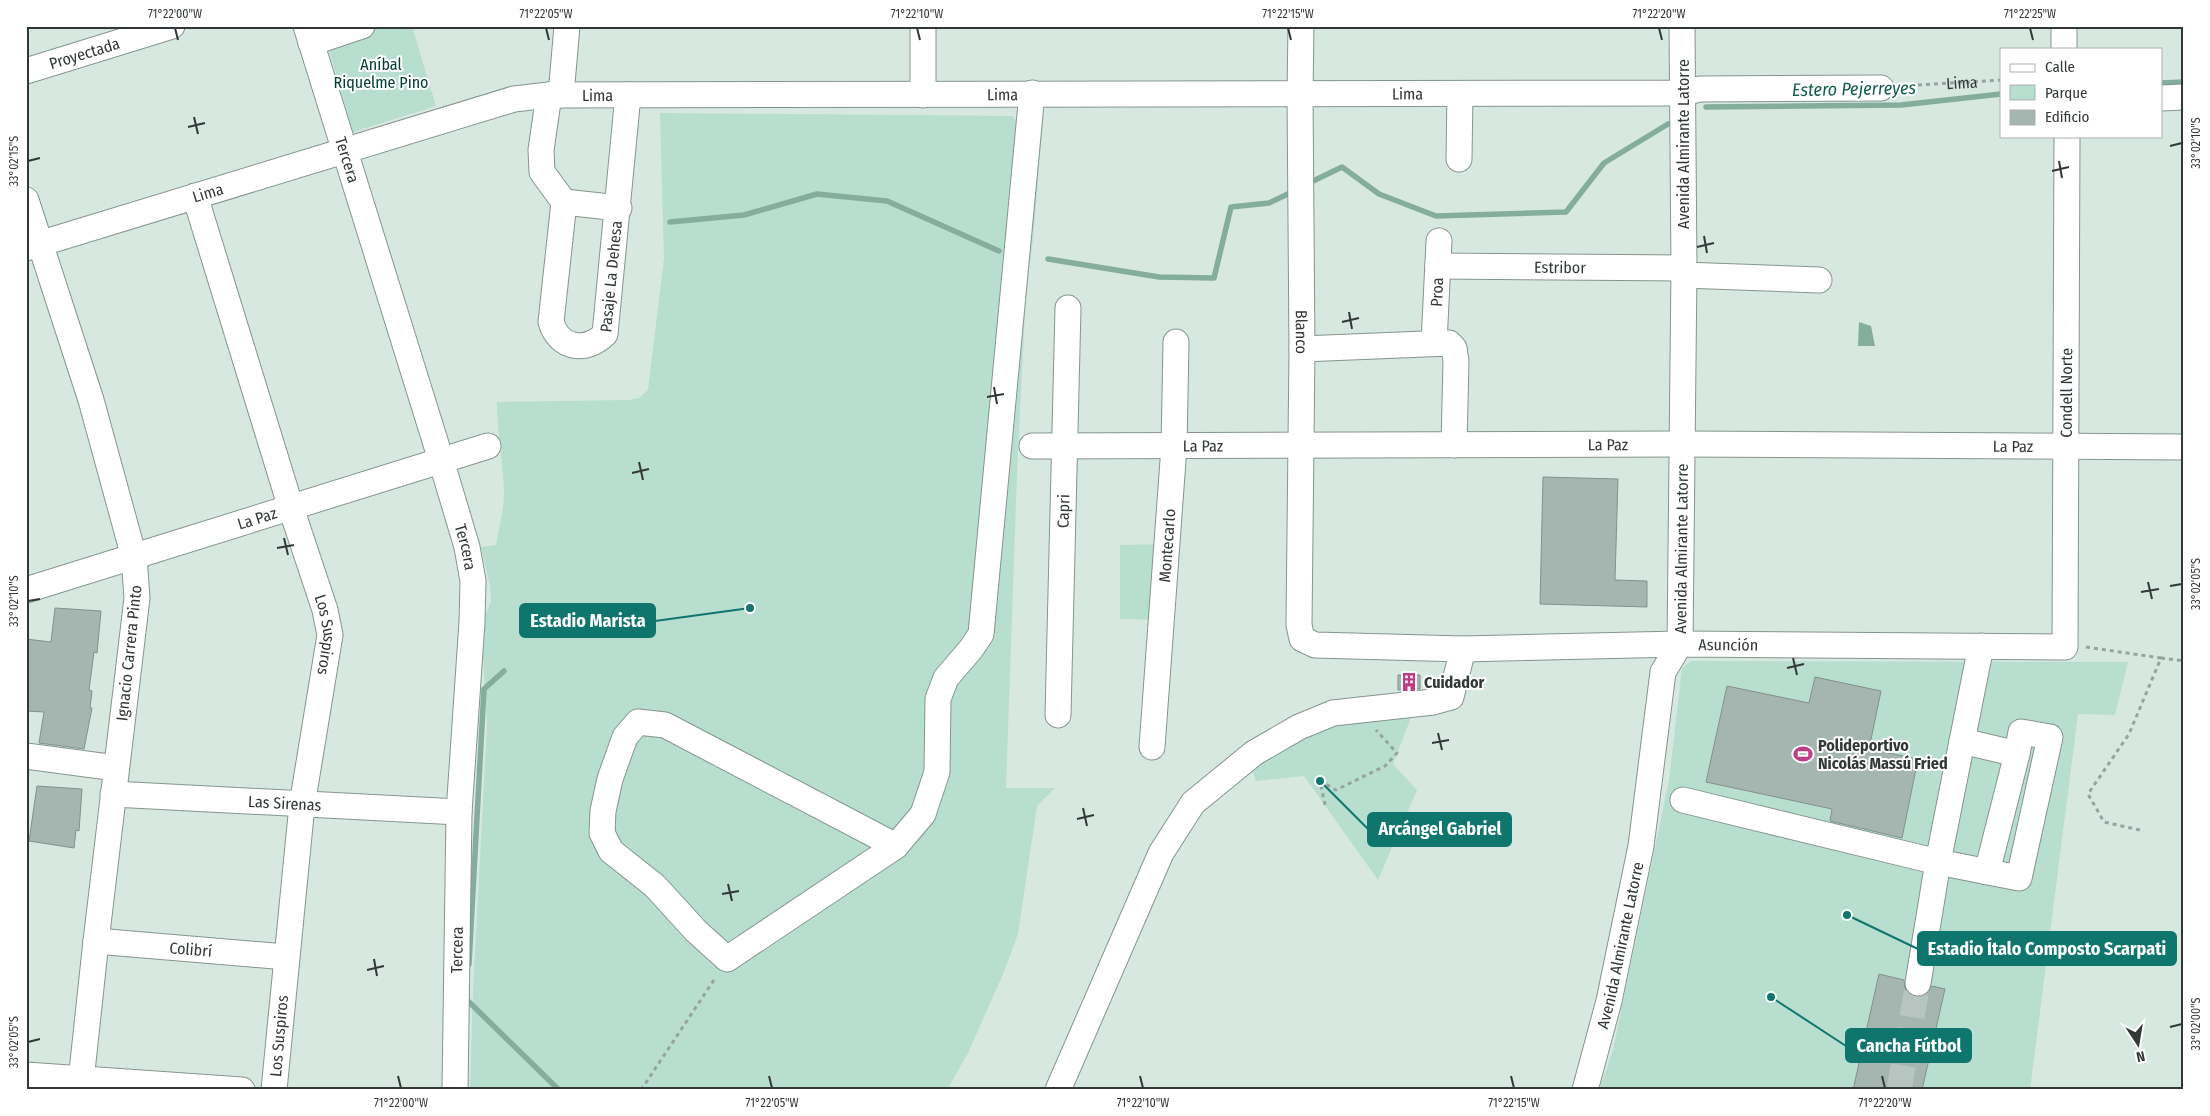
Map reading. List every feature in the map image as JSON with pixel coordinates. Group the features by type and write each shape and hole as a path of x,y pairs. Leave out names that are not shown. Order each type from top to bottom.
{"street":[{"name":"Proyectada","path":"26,70 172,26"},
{"path":"308,35 362,26"},
{"path":"564,202 542,172 541,150 555,95 567,26"},
{"path":"923,26 923,95"},
{"name":"Blanco","path":"1301,26 1302,348 1299,625 1302,639"},
{"name":"Avenida Almirante Latorre","path":"1585,1090 1609,1001 1641,846 1664,672 1680,644 1684,272 1682,26"},
{"path":"2064,26 2064,48"},
{"name":"Tercera","path":"308,35 441,460 467,547 472,581 472,622 459,812 455,1090"},
{"name":"Lima","path":"33,245 514,99 555,95 1682,93 1700,89 1881,88"},
{"path":"896,846 665,725 638,722 625,737 610,778 602,832 611,851 655,886 696,931 727,960 896,846 924,814 937,772 938,699 946,678 971,649 981,634 1032,93"},
{"path":"1458,159 1460,94"},
{"name":"Pasaje La Dehesa","path":"619,208 564,202 552,322 555,333 562,341 587,346 597,342 605,334 619,208 628,96"},
{"path":"2162,98 2184,97"},
{"name":"Condell Norte","path":"2065,647 2067,138"},
{"name":"Los Suspiros","path":"195,196 291,508 325,610 330,635 302,805 274,1090"},
{"name":"Ignacio Carrera Pinto","path":"26,200 33,245 91,400 134,557 137,598 81,1084"},
{"name":"Proa","path":"1439,242 1438,266 1444,346 1456,361 1454,445"},
{"name":"Estribor","path":"1438,266 1684,272 1819,280"},
{"name":"Capri","path":"1058,715 1068,308"},
{"name":"Montecarlo","path":"1152,747 1174,446 1176,342"},
{"path":"1302,348 1444,346"},
{"name":"La Paz","path":"1032,446 1681,444 2184,447"},
{"name":"La Paz","path":"26,590 488,446"},
{"name":"Asunción","path":"1302,639 1316,645 1464,649 1680,644 2065,647"},
{"path":"1918,983 1938,862 1981,646"},
{"path":"1058,1090 1161,853 1193,803 1254,753 1299,727 1333,713 1433,702 1451,697 1464,649"},
{"path":"1683,800 1938,862 1987,872 2019,878 2050,737 2021,732 1987,872"},
{"path":"1962,741 2017,754"},
{"path":"26,756 116,768"},
{"name":"Las Sirenas","path":"113,794 459,812"},
{"name":"Colibrí","path":"96,941 286,957"},
{"path":"26,1075 81,1084 242,1090"}],"path":[{"name":"Lima","path":"1881,88 2000,80"},
{"path":"2065,647 2089,647 2184,661"},
{"path":"2144,831 2104,822 2088,794 2128,734 2161,658"},
{"path":"1324,805 1320,780 1336,790 1385,766 1397,753 1374,728 1370,708"},
{"path":"641,1090 727,960"}],"green space":[{"name":"Aníbal Riquelme Pino","path":"384,26 412,26 436,106 353,132 327,44"},
{"path":"660,113 1013,116 1016,121 1043,121 1033,240 1026,292 1017,473 1006,788 1055,788 1037,806 1018,934 1003,974 968,1053 947,1090 470,1090 473,990 487,726 482,638 485,616 491,601 490,586 481,547 496,545 504,498 497,402 629,400 639,398 648,390 664,258"},
{"path":"1167,544 1167,620 1120,619 1120,545"},
{"path":"1691,661 2128,662 2115,715 2078,714 2030,1090 1599,1090 1613,1050 1669,780 1682,668"},
{"path":"1412,715 1393,764 1417,790 1378,880 1304,776 1256,781 1252,769 1303,734 1345,718"}],"shaded area":[{"path":"1859,322 1871,326 1875,346 1858,346"}],"building":[{"path":"1543,477 1618,479 1615,580 1647,581 1647,607 1540,604"},
{"path":"55,608 101,611 97,653 94,652 89,690 92,691 90,708 92,708 84,749 39,743 44,712 26,711 26,639 51,642"},
{"name":"Cuidador","path":"1398,675 1420,675 1420,689 1398,690"},
{"name":"Polideportivo Nicolás Massú Fried","path":"1815,677 1881,691 1869,749 1918,759 1902,838 1830,821 1832,809 1706,782 1727,686 1809,703"},
{"path":"37,786 82,789 79,831 76,830 74,848 29,841"},
{"path":"1879,974 1904,980 1905,988 1915,997 1923,996 1932,986 1945,989 1922,1090 1853,1090"}],"waterway":[{"name":"Estero Pejerreyes","path":"2162,83 2184,82"},
{"name":"Estero Pejerreyes","path":"1706,107 1901,105 2000,94"},
{"name":"Estero Pejerreyes","path":"1307,184 1342,167 1379,194 1436,216 1566,212 1604,163 1668,124"},
{"name":"Estero Pejerreyes","path":"1048,259 1159,277 1214,278 1231,207 1269,203 1294,191"},
{"name":"Estero Pejerreyes","path":"670,222 744,215 817,194 887,201 999,251"},
{"path":"469,964 484,689 504,671"},
{"path":"467,996 467,1000 559,1090"}],"tunnel":[{"path":"1899,1090 1918,983"}],"place":[{"name":"Estadio Marista","path":"750,608"},
{"name":"Cuidador","path":"1409,682"},
{"name":"Polideportivo Nicolás Massú Fried","path":"1803,754"},
{"name":"Arcángel Gabriel","path":"1320,781"},
{"name":"Estadio Ítalo Composto Scarpati","path":"1847,915"},
{"name":"Cancha Fútbol","path":"1771,997"}]}
